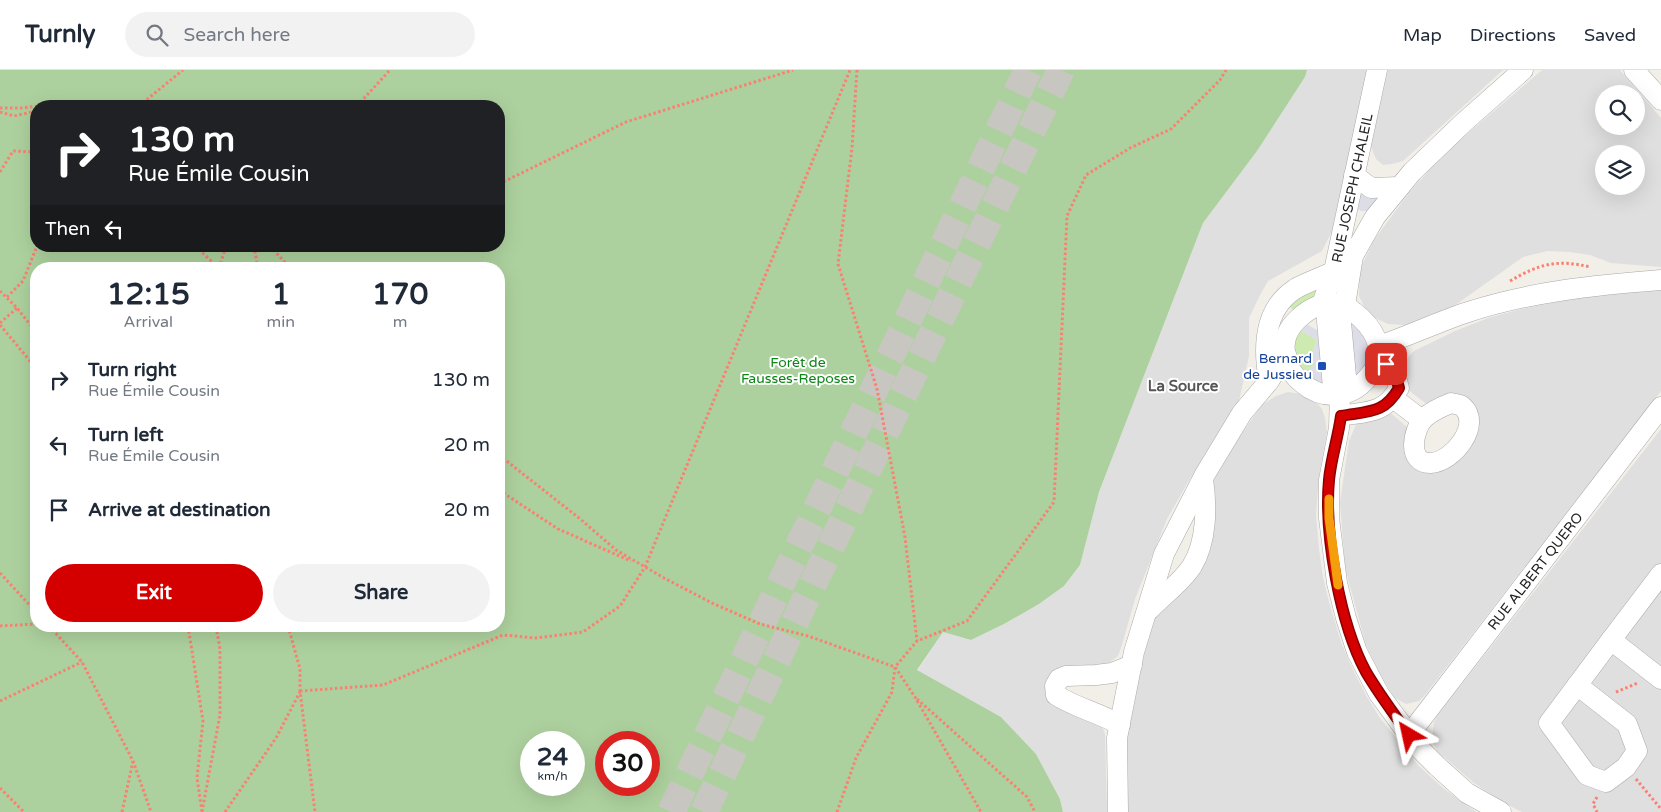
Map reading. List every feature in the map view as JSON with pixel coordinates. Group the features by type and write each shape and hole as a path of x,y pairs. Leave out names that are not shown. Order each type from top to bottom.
{"street":[{"name":"RUE JOSEPH CHALEIL","path":"1322,304 1334,271 1378,70"},
{"path":"1340,394 1347,387 1340,312 1346,305 1353,256 1375,217 1412,172 1463,123 1523,70"},
{"path":"1634,70 1661,100"},
{"path":"1354,175 1371,188 1399,187"},
{"path":"1269,381 1267,370 1267,333 1270,318 1286,295 1334,271"},
{"path":"1379,352 1466,313 1519,298 1585,287 1661,280"},
{"path":"1322,304 1326,310 1333,388 1340,394 1341,416 1329,480 1329,518 1337,583 1354,644 1379,694 1409,735 1437,766 1457,784 1468,793 1501,812"},
{"path":"1322,304 1346,305 1375,333 1379,352 1375,368 1359,386 1340,394 1326,395 1304,386 1295,377 1290,370 1286,354 1286,340 1291,328 1309,309 1322,304"},
{"path":"1341,416 1378,410 1393,398 1399,388 1394,371 1379,352"},
{"path":"1118,812 1117,738 1134,652 1164,554 1203,479 1242,413 1269,381 1286,354"},
{"path":"1269,381 1295,377"},
{"path":"1393,398 1422,420"},
{"name":"RUE ALBERT QUERO","path":"1409,735 1661,407"},
{"path":"1146,614 1192,565 1200,546 1204,522 1205,495 1203,479"},
{"path":"1577,685 1627,724 1637,750 1626,767 1606,782 1587,775 1549,723 1577,685 1661,574"},
{"path":"1611,640 1661,679"},
{"path":"1120,725 1056,695 1055,686 1059,679 1066,676 1112,673 1132,665"}],"path":[{"path":"146,100 183,70"},
{"path":"362,100 390,70"},
{"path":"505,181 626,122 793,70"},
{"path":"300,691 383,685 503,635 536,638 583,632 620,606 645,567 850,70"},
{"path":"857,70 852,148 838,264 877,388 905,537 917,640"},
{"path":"838,812 856,758 892,692 896,667 917,640 967,621 1054,502 1068,216 1086,175 1130,148 1171,130 1220,80 1226,70"},
{"path":"0,108 30,107"},
{"path":"0,112 14,116 30,112"},
{"path":"0,172 13,150 30,151"},
{"path":"202,252 213,262"},
{"path":"275,252 285,262"},
{"path":"7,297 23,281 30,264"},
{"path":"0,291 30,324"},
{"path":"17,308 0,324 30,361"},
{"path":"505,460 616,550 712,603 760,624 808,636 896,667 981,812"},
{"path":"505,494 558,529 645,567"},
{"path":"0,573 30,606"},
{"path":"0,626 30,624"},
{"path":"54,632 82,662 133,761 151,812"},
{"path":"189,632 203,721 197,778 202,812"},
{"path":"202,812 220,715 220,648 217,632"},
{"path":"290,632 300,669 300,691 315,812"},
{"path":"0,701 82,662"},
{"path":"225,812 276,738 300,691"},
{"path":"915,697 1027,798 1035,812"},
{"path":"122,812 133,761"},
{"path":"1626,767 1661,809"},
{"path":"0,788 24,812"}],"shaded area":[{"path":"1307,70 1369,70 1332,231 1322,251 1268,281 1259,297 1249,318 1249,356 1239,401 1167,519 1135,599 1118,656 1102,668 1050,676 1102,726 1105,734 1107,812 1063,812 1060,799 1036,754 1001,717 917,671 943,632 971,640 1004,624 1039,604 1064,586 1080,565 1099,492 1203,223 1257,151 1305,77"},
{"path":"1388,70 1503,70 1403,161 1383,165 1376,159 1371,147"},
{"path":"1542,70 1620,70 1633,85 1595,85 1595,135 1645,135 1645,99 1661,118 1661,267 1611,263 1590,255 1547,251 1523,257 1454,306 1424,321 1405,325 1388,324 1375,318 1366,310 1359,296 1360,269 1374,240 1408,194 1459,141"},
{"path":"1357,189 1382,194 1368,211 1360,211 1356,209"},
{"path":"1661,290 1661,391 1425,695 1419,701 1406,704 1395,698 1380,675 1366,645 1345,568 1340,502 1349,441 1358,420 1386,409 1407,427 1410,433 1404,445 1405,453 1416,466 1470,435 1448,394 1439,397 1428,405 1403,386 1406,372 1404,364 1414,351 1455,331 1491,317 1591,295"},
{"path":"1346,315 1365,332 1371,364 1353,386"},
{"path":"1303,322 1322,333 1328,386 1315,381 1306,373 1314,365 1312,354 1317,340 1298,329"},
{"path":"1288,392 1302,394 1316,402 1322,409 1325,418 1327,432 1319,476 1316,515 1319,549 1329,602 1350,664 1380,718 1419,766 1443,788 1476,812 1125,812 1125,765 1133,683 1150,619 1194,564 1212,478 1220,464 1262,405 1276,396"},
{"path":"1661,429 1661,812 1522,812 1474,783 1437,751 1432,736 1434,722"}],"green space":[{"name":"Forêt de Fausses-Reposes","path":"0,70 1307,70 1305,77 1257,151 1203,223 1099,492 1080,565 1064,586 1039,604 1004,624 971,640 943,632 917,670 1001,717 1036,754 1060,799 1063,812 0,812"},
{"path":"1317,285 1315,296 1293,310 1285,302"},
{"path":"1298,329 1317,340 1312,354 1314,365 1306,373 1298,362 1295,352"}],"tunnel":[{"path":"671,812 1028,70"},
{"path":"704,812 1061,70"}],"slow traffic":[{"path":"1329,499 1332,550 1338,585"}],"place":[{"name":"Bernard de Jussieu","path":"1322,366"}],"district":[{"name":"La Source","path":"1183,386"}],"route":[{"path":"1386,364 1394,371 1399,388 1393,398 1378,410 1341,416 1329,480 1329,518 1337,583 1357,652 1379,694 1409,735"}]}
